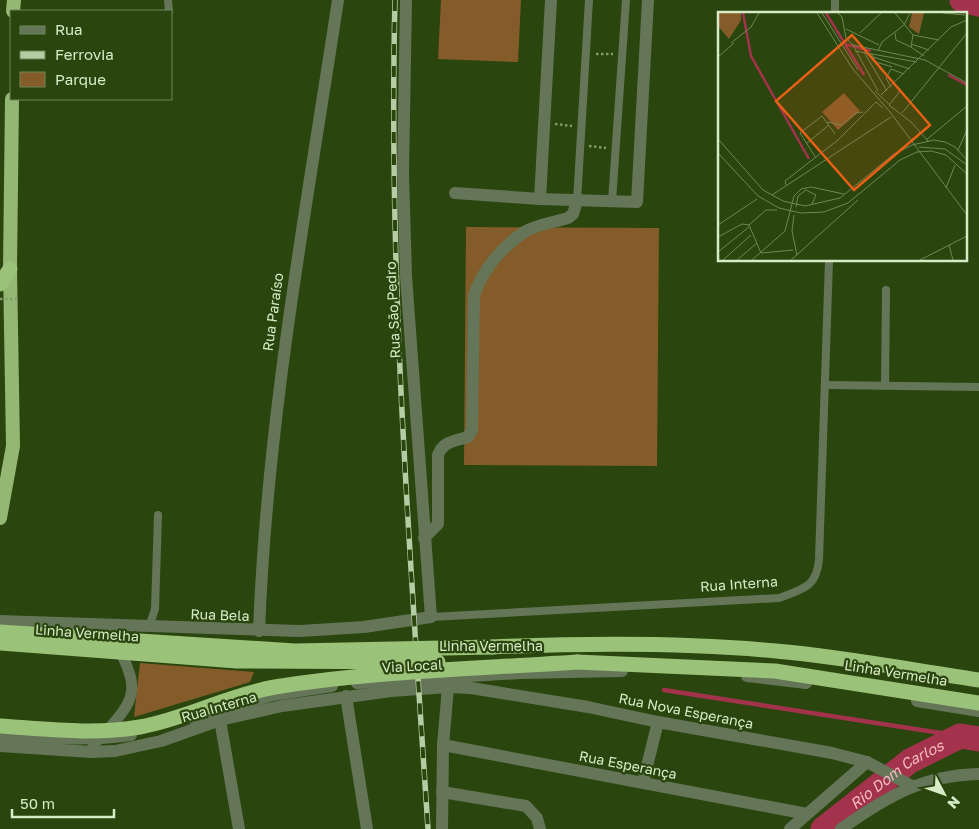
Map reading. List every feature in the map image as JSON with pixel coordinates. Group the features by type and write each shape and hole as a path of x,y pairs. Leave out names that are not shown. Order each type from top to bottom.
{"highway":[{"path":"0,518 13,446 10,270 12,100"},
{"path":"0,284 10,270"},
{"name":"Linha Vermelha","path":"2,622 295,651 542,645 695,646 778,651 979,680"},
{"name":"Linha Vermelha","path":"0,643 283,662 577,662 775,671 979,702"},
{"path":"0,726 91,731 116,730 142,726 272,688 332,679 577,662"}],"street":[{"name":"Rua Paraíso","path":"259,631 262,556 283,349 338,0"},
{"name":"Rua São Pedro","path":"406,0 404,210 407,296 431,617"},
{"path":"540,199 551,0"},
{"path":"454,193 577,201 637,202 648,0"},
{"path":"424,538 438,524 438,455 440,449 445,443 468,437 472,430 474,295 481,276 492,262 525,232 568,218 573,214 577,201"},
{"name":"Rua Bela","path":"2,622 259,631 364,626 431,617"},
{"path":"91,752 93,744 126,711 132,692 130,672 106,625"},
{"name":"Via Local","path":"0,735 100,738 142,734 283,694 350,684 520,673 618,670 724,674 807,683 979,711"},
{"path":"442,829 443,745 448,687"},
{"name":"Rua Interna","path":"0,746 91,752 115,751 161,741 220,720 282,706 346,696 448,687"},
{"name":"Rua Nova Esperança","path":"448,687 471,688 522,696 873,765 908,783"},
{"path":"346,696 367,829"},
{"path":"220,720 239,829"},
{"path":"643,782 658,722"},
{"name":"Rua Esperança","path":"443,745 807,814"},
{"path":"790,829 873,765"},
{"path":"841,829 908,783 954,775 979,774"},
{"path":"442,792 526,806 537,818 540,829"}],"lane":[{"path":"577,201 584,58 590,0"},
{"path":"612,201 626,0"},
{"name":"Rua Interna","path":"431,617 779,598 809,585 818,573 829,261"},
{"path":"885,386 886,290"},
{"path":"826,385 979,387"},
{"path":"149,626 155,609 158,515"}],"path":[{"path":"544,123 582,126"},
{"path":"0,299 18,299"}],"green space":[{"path":"441,0 521,0 518,62 438,59"},
{"path":"466,227 659,228 657,466 464,465"},
{"path":"140,663 254,672 250,682 134,717"}],"waterway":[{"path":"962,0 979,4"},
{"path":"664,690 960,736"},
{"name":"Rio Dom Carlos","path":"823,829 910,761 960,736 979,739"}],"railway":[{"path":"395,0 395,208 402,415 428,829"}]}
